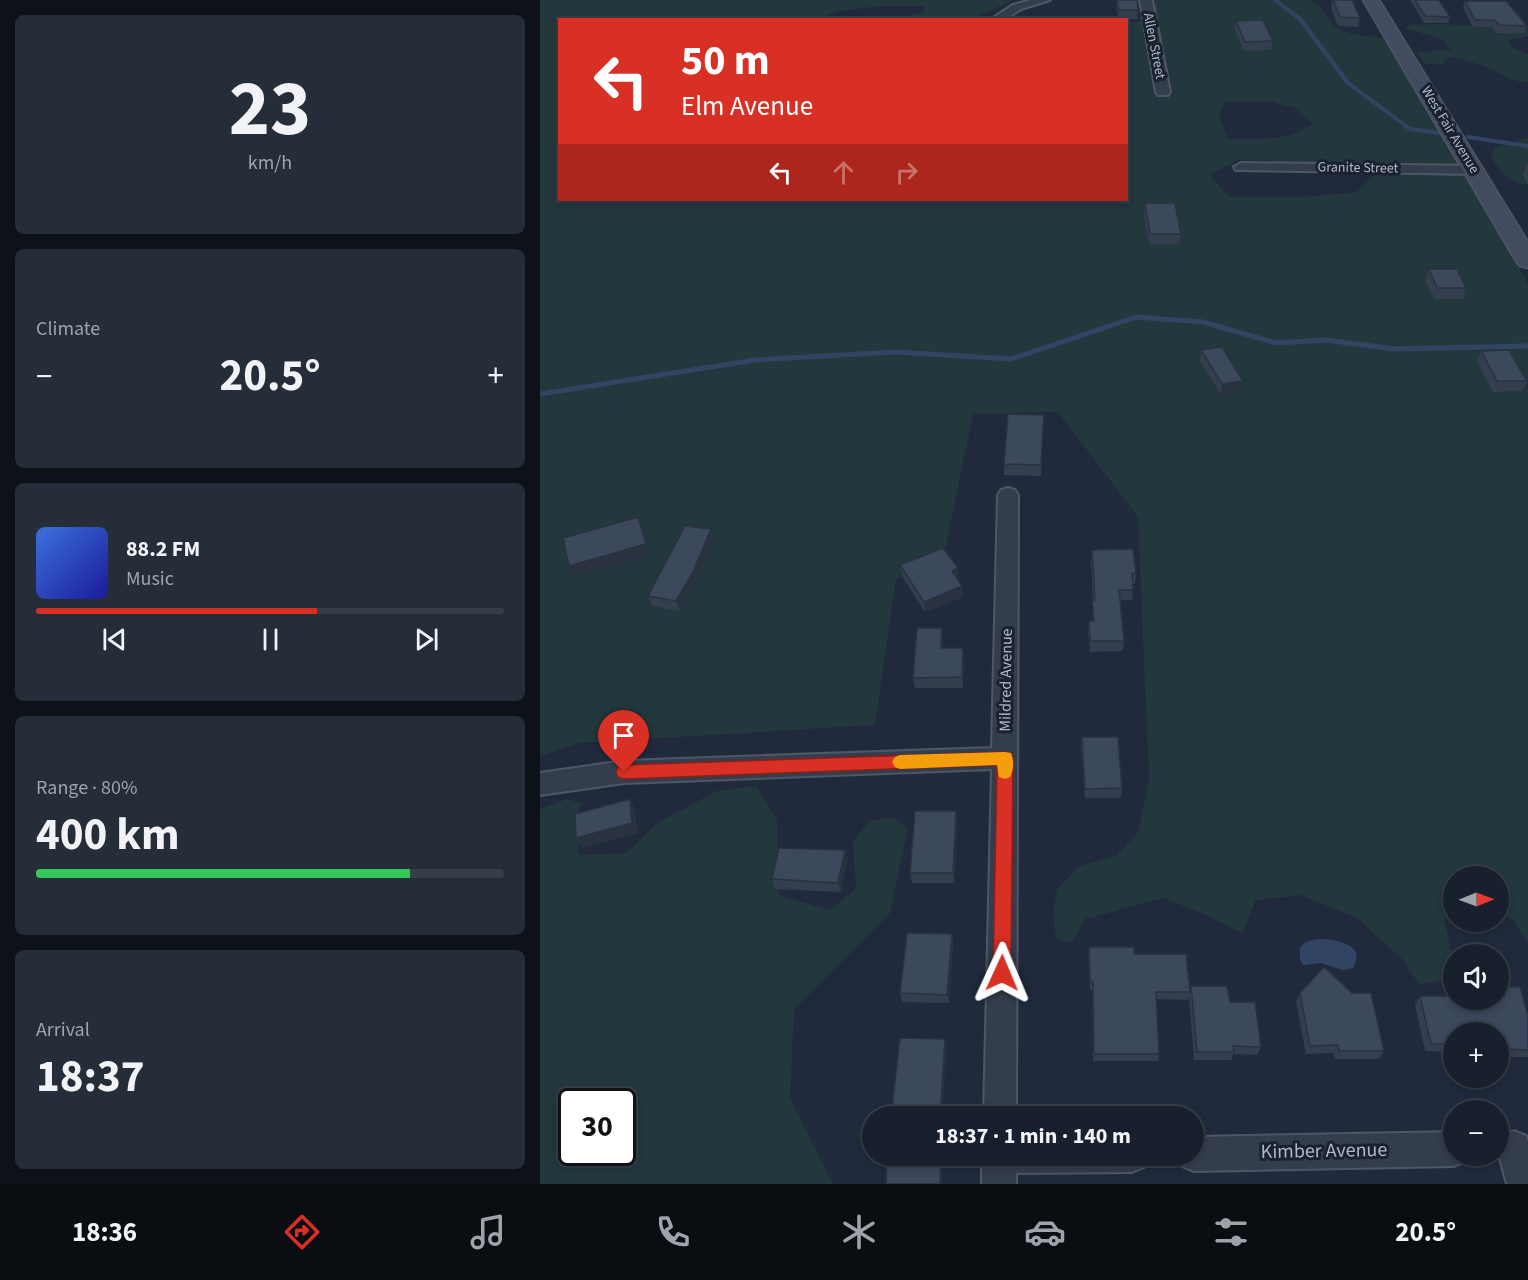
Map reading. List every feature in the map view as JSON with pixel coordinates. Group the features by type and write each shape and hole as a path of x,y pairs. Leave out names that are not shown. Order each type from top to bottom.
{"street":[{"path":"998,18 1017,7 1044,0"},
{"name":"Allen Street","path":"1146,0 1163,92"},
{"name":"West Fair Avenue","path":"1371,0 1528,261"},
{"name":"Granite Street","path":"1241,167 1475,170"},
{"name":"Mildred Avenue","path":"1000,1106 1008,495"},
{"path":"540,784 624,772 1005,758"},
{"path":"1514,1148 1524,1184"},
{"name":"Kimber Avenue","path":"1204,1154 1443,1149"}],"green space":[{"path":"540,0 1014,0 978,16 963,18 896,18 923,12 925,6 885,6 841,11 823,18 558,18 558,201 1128,201 1128,23 1140,21 1142,15 1156,0 1310,0 1315,2 1332,23 1341,30 1387,38 1528,284 1528,945 1514,920 1509,917 1509,866 1443,866 1443,932 1447,932 1449,944 1443,944 1443,980 1419,984 1401,958 1358,919 1301,895 1256,900 1242,934 1213,918 1164,898 1085,919 1071,943 1056,938 1053,913 1057,889 1079,866 1116,856 1138,832 1149,779 1138,517 1058,412 973,414 946,546 896,579 875,725 578,743 540,756","holes":["1268,101 1295,108 1313,124 1292,135 1268,139 1228,139 1219,115 1225,102","1239,160 1336,163 1375,174 1357,192 1303,197 1229,197 1209,174"]},
{"path":"1409,25 1528,28 1528,36 1508,40 1512,47 1528,55 1528,82 1508,78 1487,67 1453,57 1449,57 1442,64 1424,64 1417,52 1451,50 1443,40 1405,28"},
{"path":"1528,137 1528,185 1510,179 1490,155 1495,148"},
{"path":"756,786 777,820 779,896 831,910 856,888 853,841 870,821 893,817 908,828 890,913 794,1009 790,1098 833,1184 540,1184 540,809 567,799 581,803 577,821 579,855 626,853 659,822 717,791"}],"water":[{"path":"1316,939 1347,944 1356,953 1353,968 1343,970 1321,963 1303,965 1300,960 1300,947"}],"building":[{"path":"1117,0 1137,0 1138,10 1119,10"},
{"path":"1333,0 1352,0 1360,18 1340,17"},
{"path":"1415,0 1439,0 1450,17 1425,16"},
{"path":"1465,1 1506,1 1527,26 1499,25 1495,20 1475,20"},
{"path":"1263,20 1273,41 1245,42 1236,21"},
{"path":"1145,203 1175,203 1181,234 1150,234"},
{"path":"1429,269 1457,269 1466,288 1437,288"},
{"path":"1222,347 1243,381 1222,384 1201,350"},
{"path":"1509,350 1527,381 1497,381 1481,351"},
{"path":"1008,414 1044,415 1041,465 1004,464"},
{"path":"638,517 646,544 569,566 563,538"},
{"path":"685,526 711,529 693,572 676,601 648,596"},
{"path":"943,548 958,568 952,571 962,586 924,602 900,565"},
{"path":"1133,549 1136,573 1132,574 1133,590 1119,590 1124,641 1090,641 1089,621 1094,621 1092,600 1095,600 1092,550"},
{"path":"917,628 942,628 941,648 963,648 962,677 913,678"},
{"path":"1082,737 1118,737 1122,788 1085,789"},
{"path":"630,799 632,823 576,838 575,814"},
{"path":"915,811 956,811 953,873 910,873"},
{"path":"779,848 845,850 838,883 772,879"},
{"path":"907,933 952,934 947,995 900,993"},
{"path":"1089,947 1134,947 1134,954 1186,954 1190,992 1156,992 1159,1054 1094,1054 1093,982 1090,982"},
{"path":"1324,967 1352,993 1371,993 1384,1051 1339,1051 1338,1045 1310,1046 1300,993"},
{"path":"1191,986 1227,986 1230,1002 1255,1002 1261,1047 1233,1046 1234,1052 1197,1052"},
{"path":"1509,987 1520,987 1528,1015 1528,1050 1509,1049 1509,1022 1443,1022 1443,1044 1431,1044 1420,996 1443,996 1443,1010 1509,1010"},
{"path":"900,1038 945,1039 941,1106 892,1106"},
{"path":"887,1166 941,1166 940,1184 886,1184"}],"waterway":[{"path":"1275,0 1300,19 1348,83 1410,129 1440,133"},
{"path":"1468,137 1528,146"},
{"path":"540,394 755,360 895,352 1011,359 1136,317 1203,322 1276,343 1326,340 1394,349 1528,346"}],"slow traffic":[{"path":"900,762 1005,758 1005,773"}],"route":[{"path":"624,772 1005,758 1002,973"}]}
